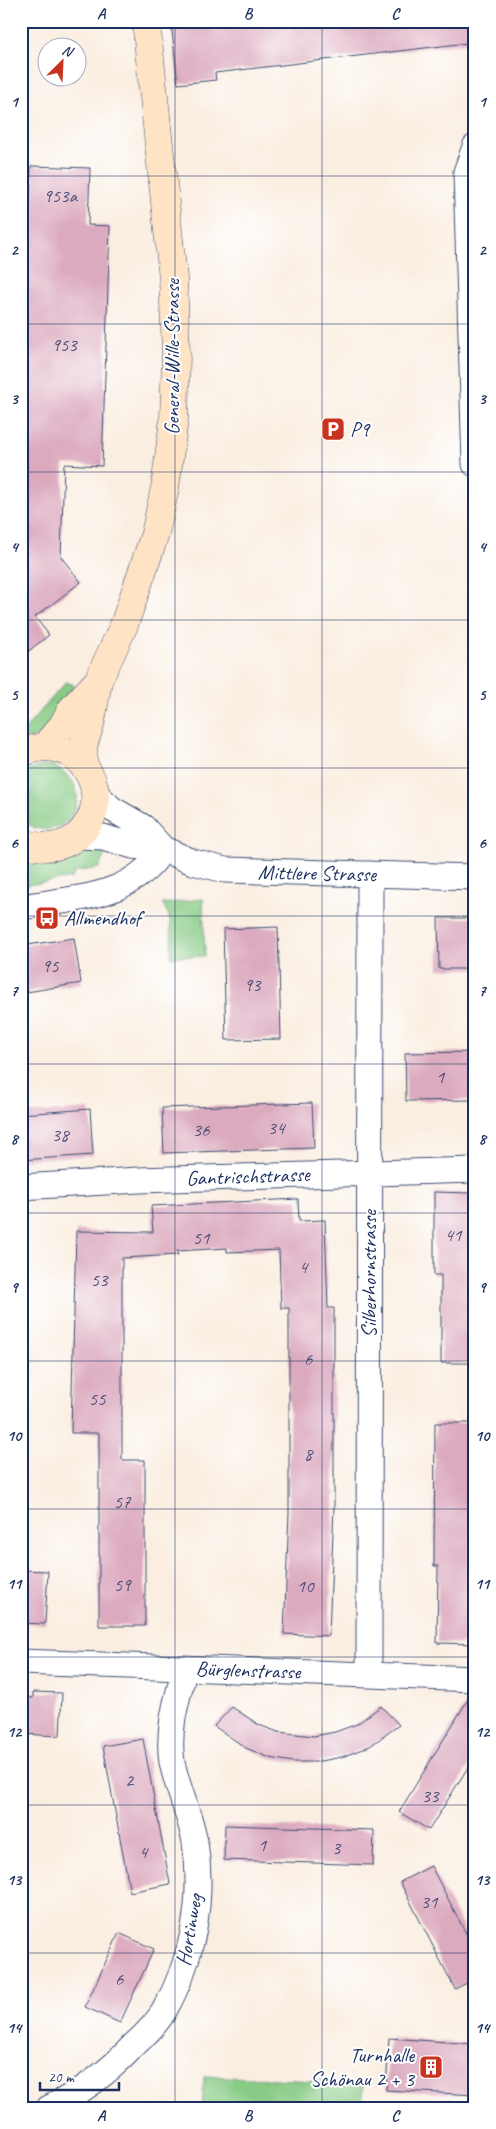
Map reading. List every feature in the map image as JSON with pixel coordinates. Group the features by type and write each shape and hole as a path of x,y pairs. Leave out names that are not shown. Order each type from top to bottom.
{"main road":[{"name":"General-Wille-Strasse","path":"83,764 83,746 91,721 98,681 124,625 155,534 165,488 174,419 176,354 173,278 146,21"},
{"name":"General-Wille-Strasse","path":"33,750 63,725 71,710 98,681"},
{"path":"21,842 46,848 63,845 77,836 88,824 93,813 95,793 88,771 83,764 66,751 33,750"}],"street":[{"path":"475,147 466,172 475,464"},
{"name":"Mittlere Strasse","path":"95,793 112,809 143,827 163,849"},
{"name":"Mittlere Strasse","path":"77,836 103,837 133,846 163,849 193,862 225,870 475,877"},
{"path":"21,907 119,888 144,873 154,864 163,849"},
{"name":"Silberhornstrasse","path":"369,1674 370,874"},
{"name":"Gantrischstrasse","path":"21,1187 139,1180 475,1170"},
{"name":"Bürglenstrasse","path":"21,1662 475,1679"},
{"name":"Hortinweg","path":"49,2108 72,2097 94,2083 144,2036 164,2012 181,1976 190,1947 197,1908 198,1873 195,1842 188,1810 172,1762 170,1736 185,1668"}],"green space":[{"path":"66,682 74,685 59,720 51,730 21,743 21,734"},
{"path":"50,765 67,775 75,787 77,801 73,813 64,823 51,829 37,828 21,819 21,776 35,768"},
{"path":"108,846 99,868 75,872 72,878 21,886 21,852"},
{"path":"203,899 205,956 171,957 170,922 166,909 162,904"},
{"path":"204,2076 364,2083 362,2108 202,2108"}],"building":[{"path":"171,21 475,21 475,42 215,73 216,80 178,84"},
{"path":"31,166 90,168 88,225 110,226 102,466 64,464 61,557 81,582 35,617 49,635 21,657 21,542 25,539 27,463 21,462 21,223 29,223"},
{"path":"438,918 475,918 475,969 439,969"},
{"path":"278,927 281,1039 226,1040 223,929"},
{"path":"74,938 81,983 21,993 21,946"},
{"path":"475,1052 475,1100 406,1101 405,1053"},
{"path":"312,1103 314,1148 164,1153 162,1108"},
{"path":"90,1109 93,1155 21,1160 21,1114"},
{"path":"434,1192 471,1193 471,1275 475,1275 475,1363 441,1363 441,1275 434,1275"},
{"path":"298,1199 299,1221 325,1220 328,1308 334,1308 334,1506 329,1636 284,1634 289,1513 289,1308 281,1308 279,1250 227,1252 227,1248 177,1251 178,1255 122,1258 122,1460 145,1460 145,1626 99,1626 99,1433 71,1433 76,1231 153,1232 151,1206"},
{"path":"435,1423 475,1423 475,1644 437,1643 438,1566 434,1566"},
{"path":"21,1570 48,1571 45,1624 21,1623"},
{"path":"33,1692 62,1693 60,1736 21,1734 21,1697 33,1698"},
{"path":"472,1693 475,1693 475,1756 429,1830 399,1812"},
{"path":"381,1706 399,1725 370,1746 342,1757 316,1762 293,1762 270,1758 246,1748 214,1726 232,1707 259,1725 278,1732 314,1736 335,1732 357,1724"},
{"path":"143,1739 170,1884 130,1892 103,1746"},
{"path":"225,1825 374,1830 373,1865 224,1860"},
{"path":"431,1866 475,1951 475,1979 455,1989 400,1882"},
{"path":"119,1933 154,1949 120,2023 85,2007"},
{"name":"Turnhalle Schönau 2 + 3","path":"389,2038 475,2044 475,2095 386,2090"}],"place":[{"name":"P9","path":"333,429"},
{"name":"Allmendhof","path":"47,918"},
{"name":"Turnhalle Schönau 2 + 3","path":"431,2067"}]}
